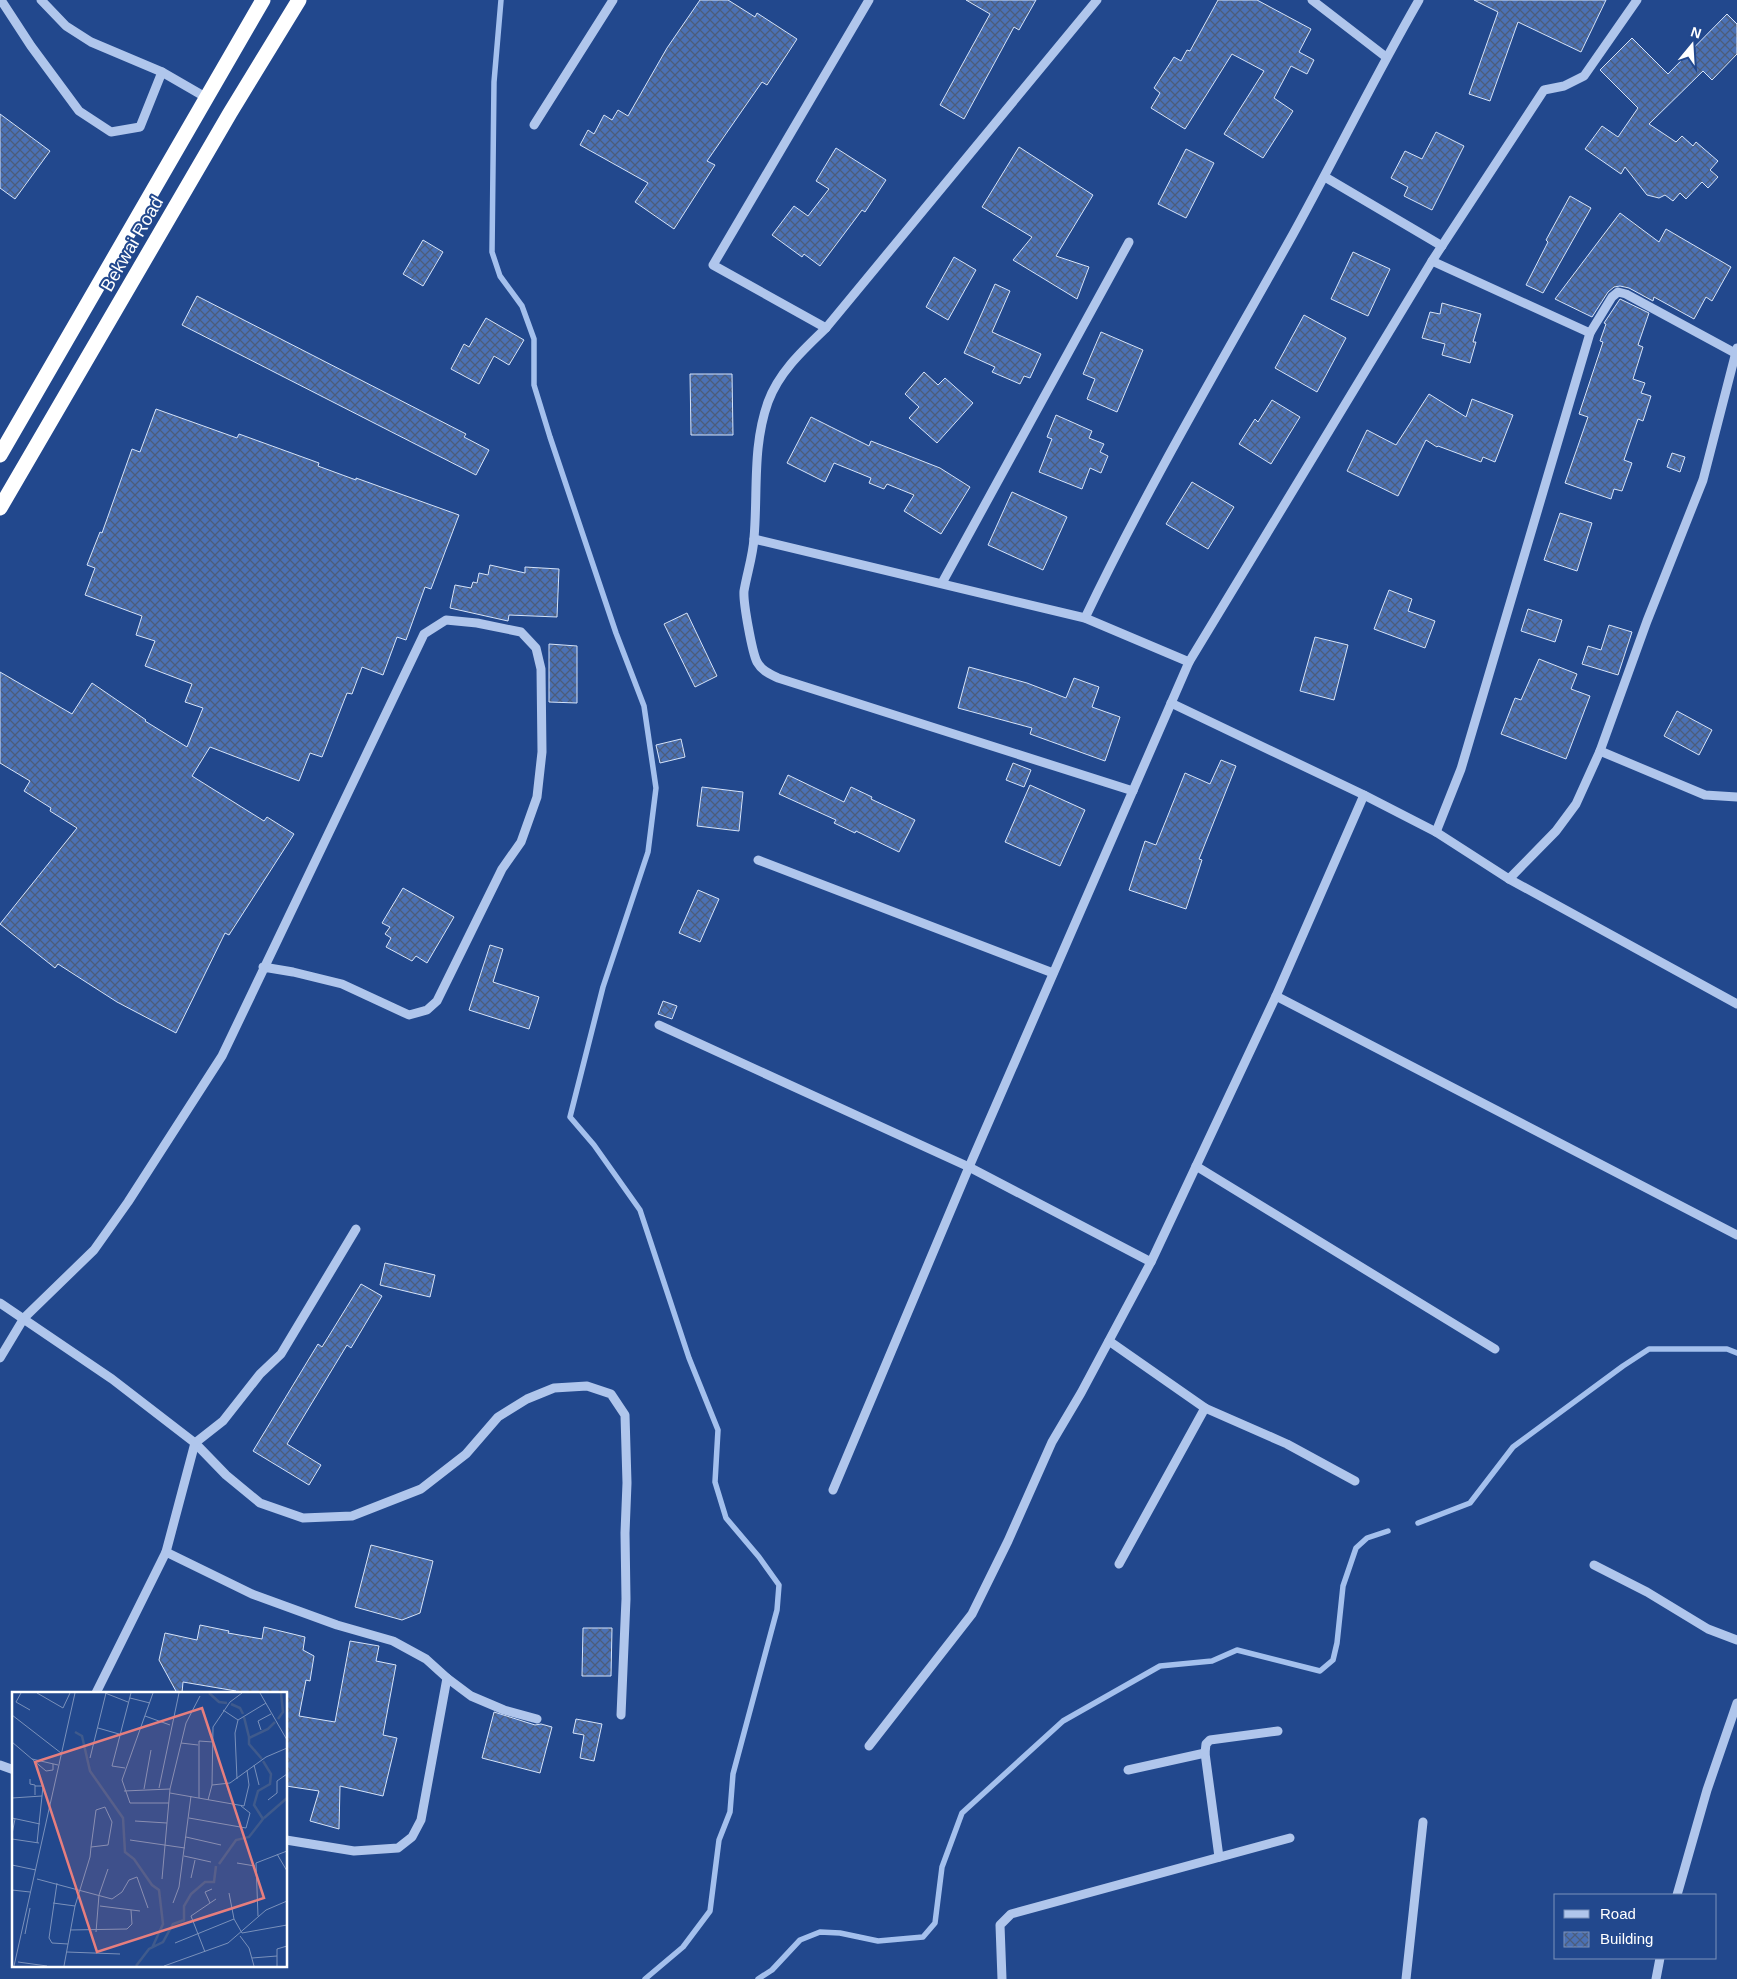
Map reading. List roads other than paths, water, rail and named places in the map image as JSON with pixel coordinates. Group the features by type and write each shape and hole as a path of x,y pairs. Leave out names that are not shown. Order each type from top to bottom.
{"highway":[{"name":"Bekwai Road","path":"0,455 263,0"},
{"name":"Bekwai Road","path":"0,508 225,122 299,0"}],"street":[{"path":"1,0 31,46 79,111 111,132 140,127 162,72"},
{"path":"41,0 66,26 91,42 162,72 207,98"},
{"path":"534,125 613,0"},
{"path":"826,328 713,265 869,0"},
{"path":"1097,0 826,328 792,360 768,402 761,430 755,478 754,539 744,594 753,649 758,663 765,672 778,678 1133,791"},
{"path":"1312,0 1386,57"},
{"path":"1084,618 1120,545 1325,177 1386,57 1418,0"},
{"path":"833,1490 969,1167 1189,662 1432,261 1544,90 1564,86 1584,76 1638,0"},
{"path":"1325,177 1442,246"},
{"path":"942,583 1129,242"},
{"path":"1432,261 1590,333"},
{"path":"1436,832 1461,769 1590,333 1612,297 1618,292 1626,294 1736,351 1703,480 1647,621 1600,751 1576,804 1556,831 1509,879"},
{"path":"754,539 1084,618 1189,662"},
{"path":"0,1358 24,1318 94,1250 128,1202 222,1056 263,968 424,634 446,620 477,622 521,632 536,648 541,669 542,752 537,796 521,842 502,870 437,1001 427,1010 410,1015 342,984 294,972 263,968"},
{"path":"1171,703 1364,795 1436,832 1509,879 1737,1004"},
{"path":"1600,751 1705,795 1737,797"},
{"path":"869,1746 972,1614 1008,1541 1052,1442 1081,1393 1151,1262 1276,996 1364,795"},
{"path":"758,860 1053,974"},
{"path":"1276,996 1737,1235"},
{"path":"659,1025 969,1167 1151,1262"},
{"path":"1196,1166 1495,1349"},
{"path":"96,1692 166,1552 195,1443 223,1421 260,1374 281,1354 356,1229"},
{"path":"0,1303 112,1378 195,1443 226,1475 260,1503 303,1518 352,1516 421,1489 466,1454 498,1417 527,1399 554,1388 587,1386 611,1394 625,1415 627,1473 626,1599 621,1715"},
{"path":"1109,1340 1205,1408 1288,1444 1355,1481"},
{"path":"1119,1564 1205,1408"},
{"path":"166,1552 252,1594 337,1625 393,1641 426,1659 471,1696 496,1707 538,1719"},
{"path":"1594,1565 1647,1592 1708,1629 1737,1640"},
{"path":"288,1840 354,1850 398,1848 412,1837 422,1820 447,1678"},
{"path":"1677,1894 1707,1790 1737,1703"},
{"path":"1219,1857 1205,1753 1206,1744 1210,1740 1278,1731"},
{"path":"1128,1770 1205,1753"},
{"path":"0,1765 12,1769"},
{"path":"1406,1979 1423,1822"},
{"path":"1002,1979 1000,1925 1011,1914 1290,1838"},
{"path":"1656,1979 1660,1959"}],"waterway":[{"path":"501,0 494,82 492,252 500,276 522,306 534,339 534,385 616,633 644,706 656,788 648,852 603,987 570,1117 594,1145 640,1210 689,1358 718,1430 715,1482 726,1518 759,1557 779,1585 777,1610 733,1774 730,1812 719,1840 710,1911 683,1947 645,1979"},
{"path":"1418,1523 1470,1503 1513,1447 1649,1349 1727,1349 1737,1353"},
{"path":"758,1979 772,1970 800,1940 820,1932 840,1933 878,1941 923,1937 935,1923 942,1867 962,1813 1063,1721 1160,1666 1212,1661 1237,1650 1320,1671 1333,1660 1337,1643 1343,1586 1356,1548 1367,1538 1388,1531"}]}
